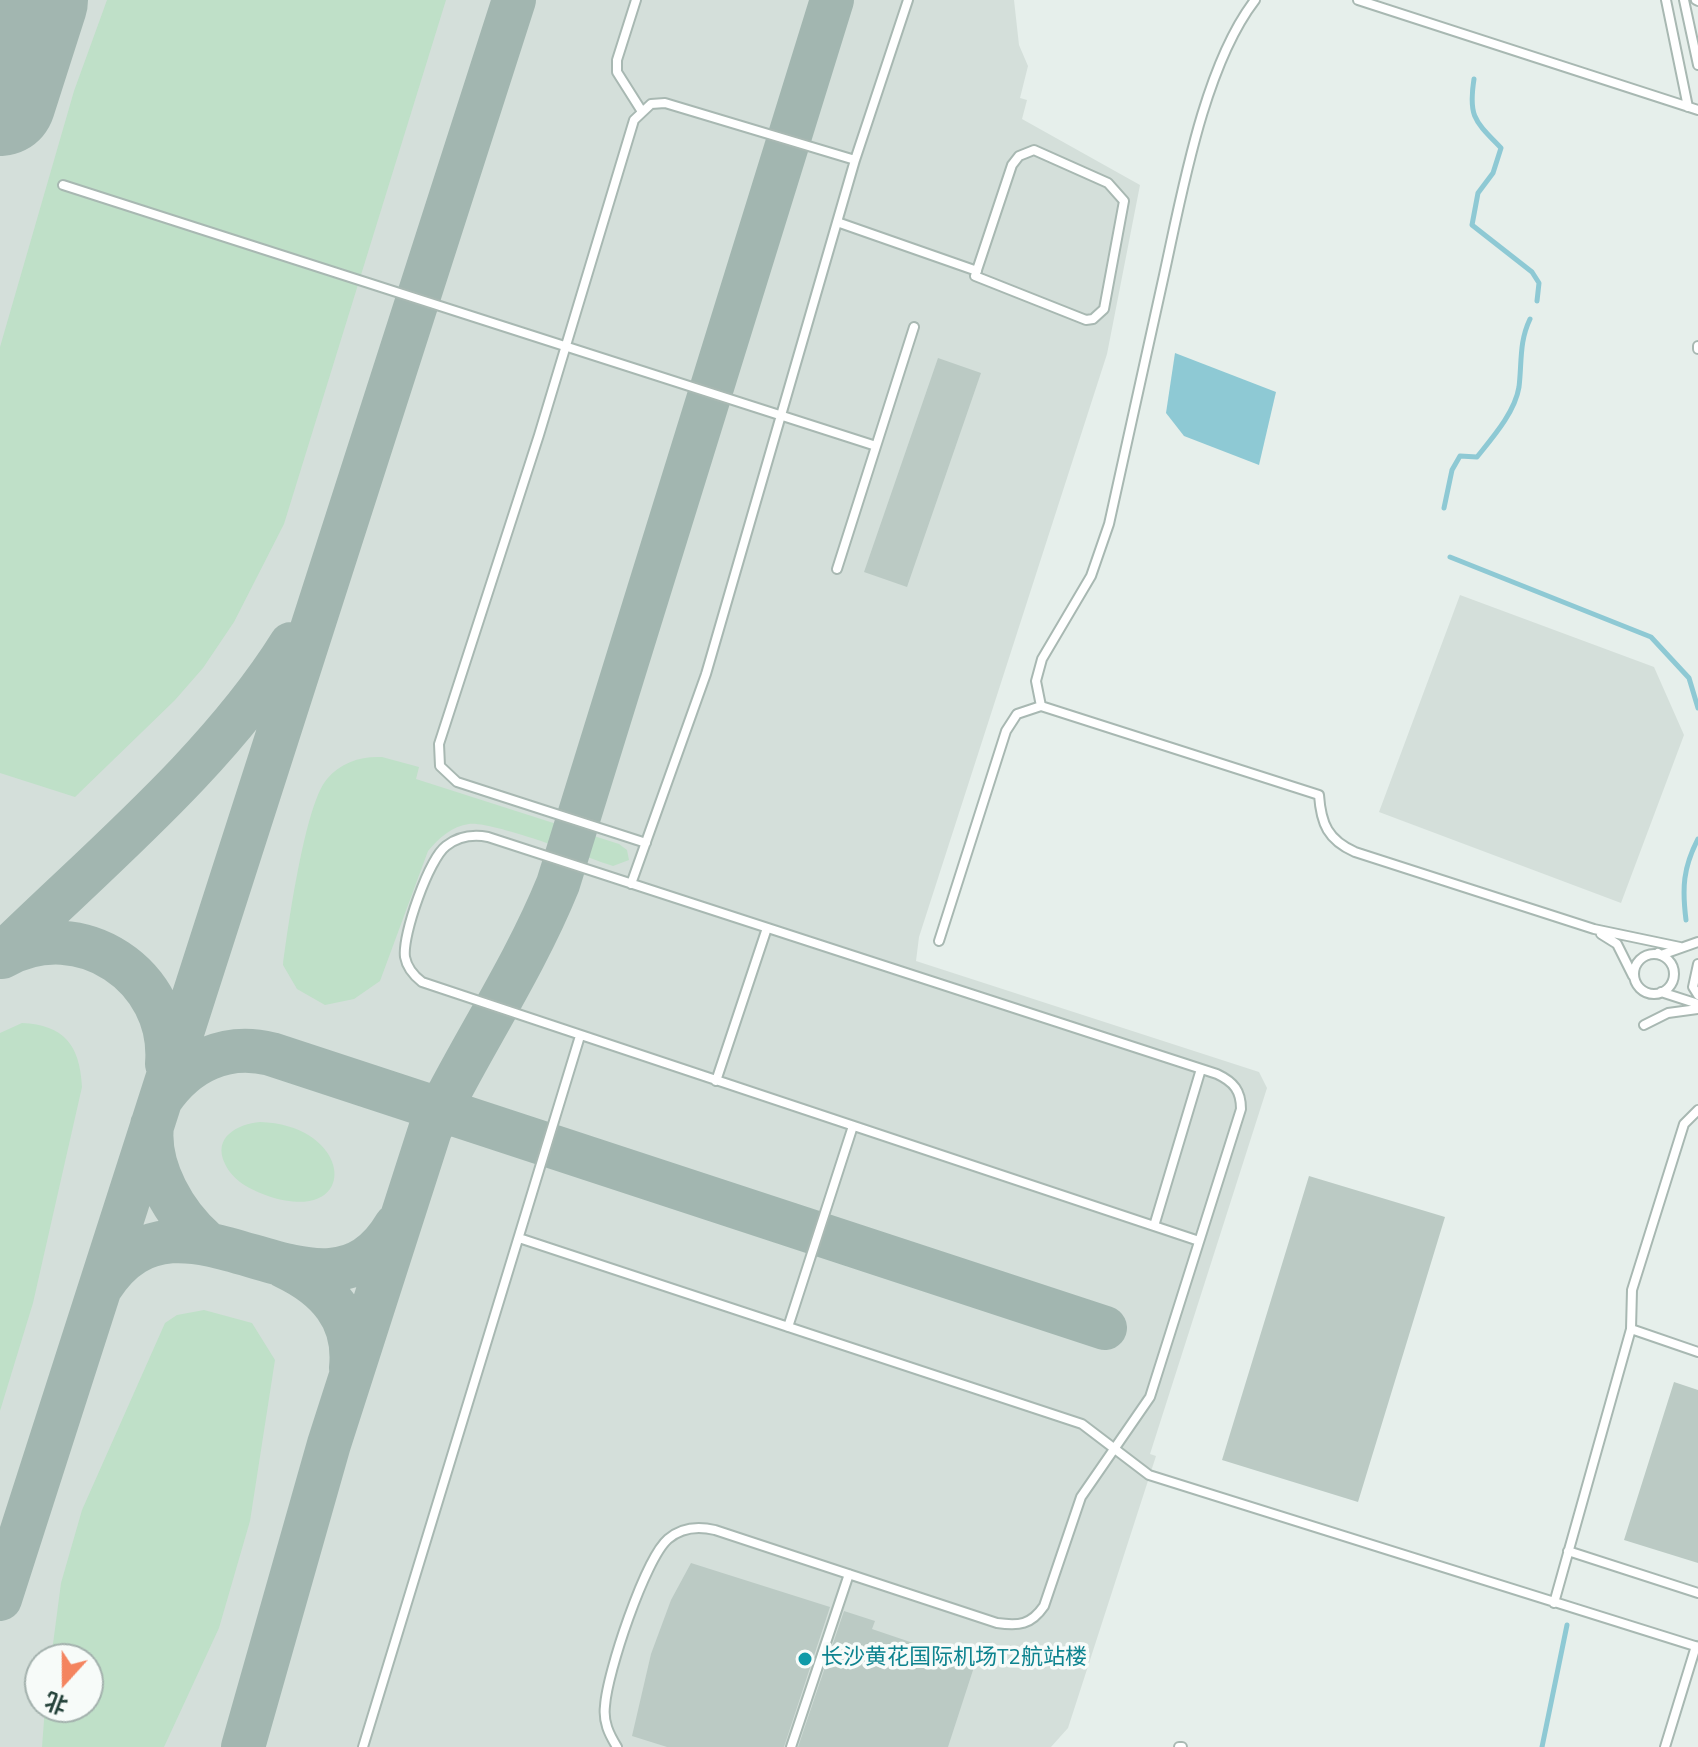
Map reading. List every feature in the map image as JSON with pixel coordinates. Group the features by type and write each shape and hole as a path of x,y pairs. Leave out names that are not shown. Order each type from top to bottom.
{"lane":[{"path":"636,0 617,60 617,72 641,110"},
{"path":"631,884 706,674 855,160 908,0"},
{"path":"1041,706 1036,681 1042,659 1091,576 1109,524 1185,180 1220,65 1244,15 1255,0"},
{"path":"1358,0 1693,109"},
{"path":"1666,0 1693,109"},
{"path":"1684,0 1698,65"},
{"path":"646,843 457,782 440,766 438,755 565,347 628,131 641,110 651,104 665,103 855,160"},
{"path":"1034,150 1108,183 1122,196 1124,207 1104,309 1093,319 1086,320 975,276 977,271 1012,165 1019,156 1034,150"},
{"path":"63,185 876,446"},
{"path":"837,222 977,271"},
{"path":"837,569 914,327"},
{"path":"939,941 1006,731 1017,714 1041,706 1319,795 1326,831 1339,845 1594,929 1680,947"},
{"path":"617,1747 605,1719 610,1679 643,1580 666,1540 692,1527 705,1528 997,1623 1022,1625 1035,1619 1044,1606 1081,1497 1150,1397 1241,1109 1241,1097 1228,1079 1201,1069 488,837 466,836 439,852 406,935 407,966 422,982 1199,1241"},
{"path":"716,1081 767,928"},
{"path":"1594,929 1617,944 1635,980 1648,993 1661,992 1698,1006"},
{"path":"1647,941 1671,964 1673,977 1661,992"},
{"path":"1635,980 1635,968 1642,957 1661,955 1698,942"},
{"path":"1698,964 1693,987 1698,995"},
{"path":"1644,1025 1668,1013 1698,1006"},
{"path":"363,1747 580,1036"},
{"path":"1154,1226 1201,1069"},
{"path":"1554,1603 1631,1329 1632,1290 1684,1124 1698,1110"},
{"path":"788,1327 853,1126"},
{"path":"519,1238 1082,1424 1149,1475 1697,1647 1665,1747"},
{"path":"1631,1329 1698,1352"},
{"path":"1568,1551 1698,1593"},
{"path":"791,1747 849,1574"}],"shaded area":[{"path":"0,0 1014,0 1019,45 1028,66 1020,98 1027,100 1022,119 1140,185 1107,354 919,937 916,961 1259,1072 1267,1088 1150,1454 1156,1456 1068,1728 1051,1747 0,1747"},
{"path":"1460,595 1654,667 1684,735 1621,903 1379,812"}],"green space":[{"path":"107,0 446,0 284,524 234,622 203,668 175,700 75,797 0,773 0,347 74,91"},
{"path":"382,757 419,767 416,779 619,844 627,850 629,860 613,866 497,828 469,824 457,827 441,837 428,851 380,981 354,999 325,1005 297,989 283,965 305,839 319,793 327,779 352,761"},
{"path":"22,1023 49,1028 67,1040 78,1060 82,1087 33,1303 0,1411 0,1033"},
{"path":"260,1122 291,1127 314,1139 329,1155 334,1172 331,1187 319,1198 298,1202 268,1196 238,1180 225,1164 222,1146 236,1129"},
{"path":"204,1310 252,1323 275,1360 250,1521 219,1628 164,1747 42,1747 44,1723 104,1723 104,1643 53,1643 61,1583 82,1510 165,1323 177,1315"}],"water":[{"path":"1175,353 1276,392 1259,465 1184,436 1166,413"}],"building":[{"path":"938,358 981,373 907,587 864,572"},
{"path":"1309,1176 1445,1217 1358,1502 1222,1460"},
{"path":"1674,1382 1698,1390 1698,1563 1624,1540"},
{"path":"691,1563 830,1607 784,1747 667,1747 632,1736 651,1654 671,1600"},
{"path":"844,1611 875,1621 872,1629 975,1664 948,1747 798,1747"}],"waterway":[{"path":"1474,79 1472,102 1476,118 1501,148 1493,173 1478,193 1472,225 1532,272 1539,283 1537,301"},
{"path":"1444,508 1452,470 1460,456 1477,457 1513,406 1519,387 1524,336 1530,319"},
{"path":"1450,557 1651,637 1689,678 1698,708"},
{"path":"1686,920 1685,878 1698,839"},
{"path":"1542,1747 1567,1625"}],"taxiway":[{"path":"0,1599 514,0"},
{"path":"243,1747 329,1444 430,1130 529,947 558,884 832,0"},
{"path":"0,956 193,769 262,687 291,644"},
{"path":"2,957 32,945 62,943 90,948 116,961 138,980 155,1004 165,1032 167,1064"},
{"path":"161,1099 183,1074 209,1058 238,1051 271,1054 1105,1328"},
{"path":"152,1125 154,1158 166,1190 184,1218 206,1242"},
{"path":"101,1287 134,1253 171,1241 210,1245 291,1267 330,1270 365,1259 396,1225"},
{"path":"285,1267 314,1284 336,1306 349,1334 351,1368"}],"runway":[{"path":"0,100 32,0"}],"place":[{"name":"长沙黄花国际机场T2航站楼","path":"805,1659"}]}
